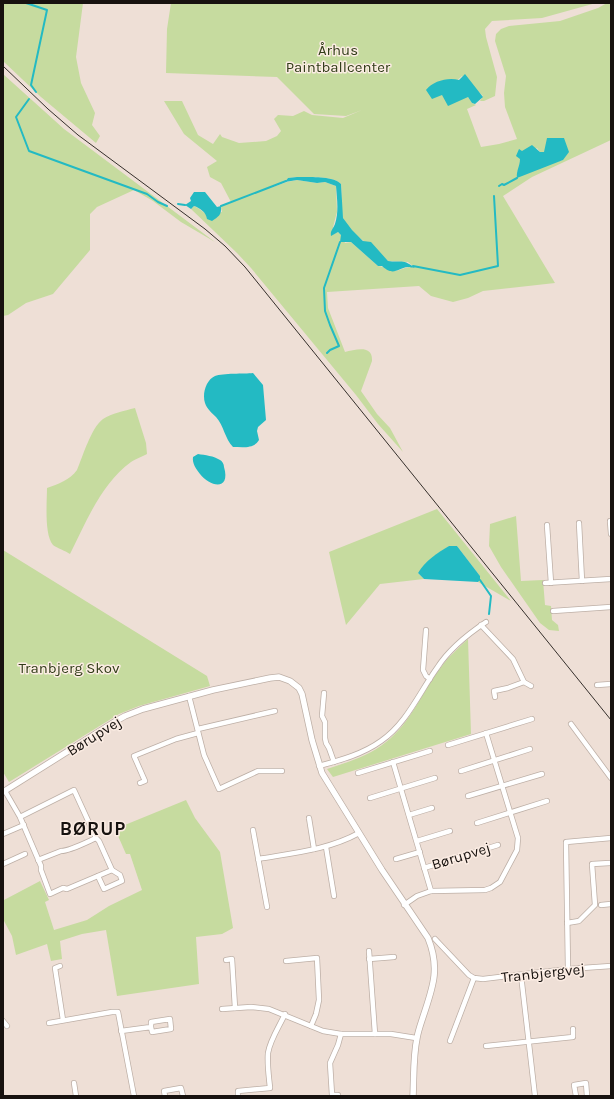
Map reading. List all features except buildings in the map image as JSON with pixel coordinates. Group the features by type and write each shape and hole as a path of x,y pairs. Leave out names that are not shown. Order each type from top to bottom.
{"street":[{"path":"610,521 611,534"},
{"path":"579,523 582,581"},
{"path":"547,525 548,583 611,579"},
{"path":"553,611 611,607"},
{"path":"319,766 358,754 373,747 388,736 407,716 430,679 448,654 484,623 513,659 524,682 531,686"},
{"path":"426,630 423,670 424,674 430,679"},
{"name":"Børupvej","path":"112,870 67,889 63,888 50,894 24,825 4,791 125,716 143,709 262,679 279,677 290,680 302,694 319,766 326,780 404,905 428,938 435,958 433,987 416,1038 413,1096"},
{"path":"495,696 494,691 524,682"},
{"path":"597,685 611,684"},
{"path":"324,693 322,716 325,722 326,743 334,762"},
{"path":"190,696 204,755 218,789 258,772 282,771"},
{"path":"140,783 145,781 134,756 176,738 275,711"},
{"path":"448,745 532,719"},
{"path":"571,724 611,778"},
{"name":"Børupvej","path":"404,905 417,896 431,892 485,890 496,885 500,882 517,850 518,844 510,813 486,733"},
{"path":"461,771 530,749"},
{"path":"358,773 430,751"},
{"name":"Børupvej","path":"393,762 431,892"},
{"path":"468,796 542,774"},
{"path":"370,798 435,778"},
{"path":"20,817 74,790 96,838 100,841 112,870 120,875 122,881 104,889 98,876"},
{"name":"Børupvej","path":"477,823 547,801"},
{"path":"409,815 432,808"},
{"path":"309,818 314,849"},
{"path":"3,834 24,825"},
{"path":"253,830 266,907"},
{"name":"Børupvej","path":"417,841 450,831"},
{"path":"258,859 326,847 339,843 359,833"},
{"path":"38,860 84,844 96,838"},
{"path":"568,969 566,842 611,838"},
{"name":"Børupvej","path":"424,868 498,845"},
{"path":"326,847 334,896"},
{"name":"Børupvej","path":"396,859 420,852"},
{"path":"3,864 25,854"},
{"path":"567,924 579,922 595,906 592,864 610,863"},
{"path":"600,904 611,904"},
{"path":"435,938 469,975 474,978 450,1042"},
{"path":"369,951 374,1034"},
{"path":"369,959 394,957"},
{"path":"286,961 317,958 319,1000 316,1014 311,1026"},
{"path":"226,960 232,959 235,1008"},
{"path":"60,966 55,968 63,1020"},
{"name":"Tranbjergvej","path":"474,978 483,979 568,969 611,966"},
{"path":"521,975 535,1096"},
{"path":"222,1009 261,1008 285,1014 323,1031 341,1034 391,1034 416,1038"},
{"path":"49,1023 118,1012 134,1096"},
{"path":"238,1096 238,1090 270,1088 268,1053 285,1014"},
{"path":"170,1019 171,1029 152,1032 151,1027 151,1022 170,1019"},
{"path":"3,1021 7,1026"},
{"path":"121,1031 151,1027"},
{"path":"486,1046 573,1036 573,1029"},
{"path":"338,1095 332,1095 330,1063 341,1034"},
{"path":"576,1096 574,1085 586,1083 587,1096"},
{"path":"74,1084 76,1096"},
{"path":"165,1096 164,1091 181,1088 183,1096"}],"green space":[{"path":"3,3 83,3 76,57 81,83 95,113 92,125 100,136 96,143 41,97 3,61"},
{"name":"Århus Paintballcenter","path":"171,3 596,3 542,18 492,21 485,29 497,77 495,96 484,101 480,101 483,96 462,76 441,95 468,97 472,103 476,105 467,109 481,147 517,139 505,107 504,93 506,76 495,41 496,34 501,29 509,26 560,21 598,8 607,3 611,3 611,140 532,177 503,196 555,283 483,291 468,298 453,302 431,296 419,286 327,292 328,308 345,352 363,349 370,352 372,356 372,361 361,391 377,414 390,428 403,452 378,424 356,395 251,268 191,209 194,206 206,214 222,212 221,206 231,202 221,183 210,177 207,167 217,161 184,134 164,101 182,101 198,135 213,144 220,134 222,137 239,143 266,141 277,136 281,131 274,119 278,115 293,116 304,111 312,115 343,118 362,110 346,116 314,114 277,77 166,73 167,29","holes":["537,148 540,152 544,152 563,160 517,173 520,166 520,159","288,178 321,178 338,181 341,184 343,218 351,230 388,261 408,262 414,267 394,271 378,266 351,242 345,243 338,232 331,235 337,212 336,186 325,182 317,183 297,180 270,188 286,181"]},
{"path":"3,74 64,129 215,242 181,222 153,201 134,190 97,207 90,214 90,250 53,294 26,303 8,315 3,316"},
{"path":"135,408 146,443 147,454 131,462 111,481 95,504 70,554 53,545 50,540 47,526 47,488 67,479 77,470 91,435 103,419"},
{"path":"437,509 511,601 478,582 480,580 480,576 457,546 449,546 418,573 424,579 380,584 346,625 329,552"},
{"path":"516,516 521,581 543,580 545,605 551,606 552,620 558,625 559,631 549,630 540,623 501,567 489,546 490,524"},
{"name":"Tranbjerg Skov","path":"3,550 207,676 210,686 139,706 119,714 9,782 3,772"},
{"path":"468,639 471,734 333,777 327,769 373,751 395,734 410,716 445,662"},
{"path":"186,800 195,818 220,852 233,928 222,934 196,937 199,984 117,996 106,930 82,934 60,941 62,959 51,961 47,944 16,955 12,936 3,919 4,900 40,881 49,900 45,902 54,930 87,920 109,906 142,890 130,854 126,854 115,829"}],"water":[{"path":"465,74 483,97 475,104 472,103 468,97 448,106 442,95 432,99 426,90 441,80 459,80"},
{"path":"547,138 564,138 569,152 563,160 517,178 520,159 516,156 519,149 522,151 532,145 540,152 544,152"},
{"path":"288,178 321,178 338,181 341,184 343,218 352,230 363,241 371,242 388,261 404,262 415,268 408,267 390,271 382,266 378,266 351,242 340,242 341,235 338,232 331,236 331,231 335,224 337,215 336,186 325,182 317,183 297,180 285,182"},
{"path":"194,192 205,192 217,207 221,206 221,212 218,217 212,221 207,219 204,212 198,208 194,206 191,209 185,205 191,201 190,198"},
{"path":"253,373 263,385 266,420 258,427 257,431 259,440 257,443 248,447 233,447 230,444 221,424 206,405 204,396 207,384 212,378 219,375"},
{"path":"198,454 221,460 224,465 225,475 225,480 222,483 214,484 209,482 200,474 193,461 193,457"},
{"path":"449,546 457,546 480,576 480,580 478,582 424,579 418,573 424,565 440,551"}],"waterway":[{"path":"26,3 47,10 31,85 36,92"},
{"path":"29,99 16,117 29,151 147,194 158,202 167,206"},
{"path":"499,186 517,178"},
{"path":"221,206 286,181"},
{"path":"413,266 460,275 498,266 494,196"},
{"path":"178,204 185,205"},
{"path":"327,353 339,346 325,311 324,288 340,242"},
{"path":"480,580 491,596 489,614"}],"tram line":[{"path":"3,66 78,135 205,229 225,246 245,267 611,720"}],"district":[{"name":"BØRUP","path":"93,829"}]}
